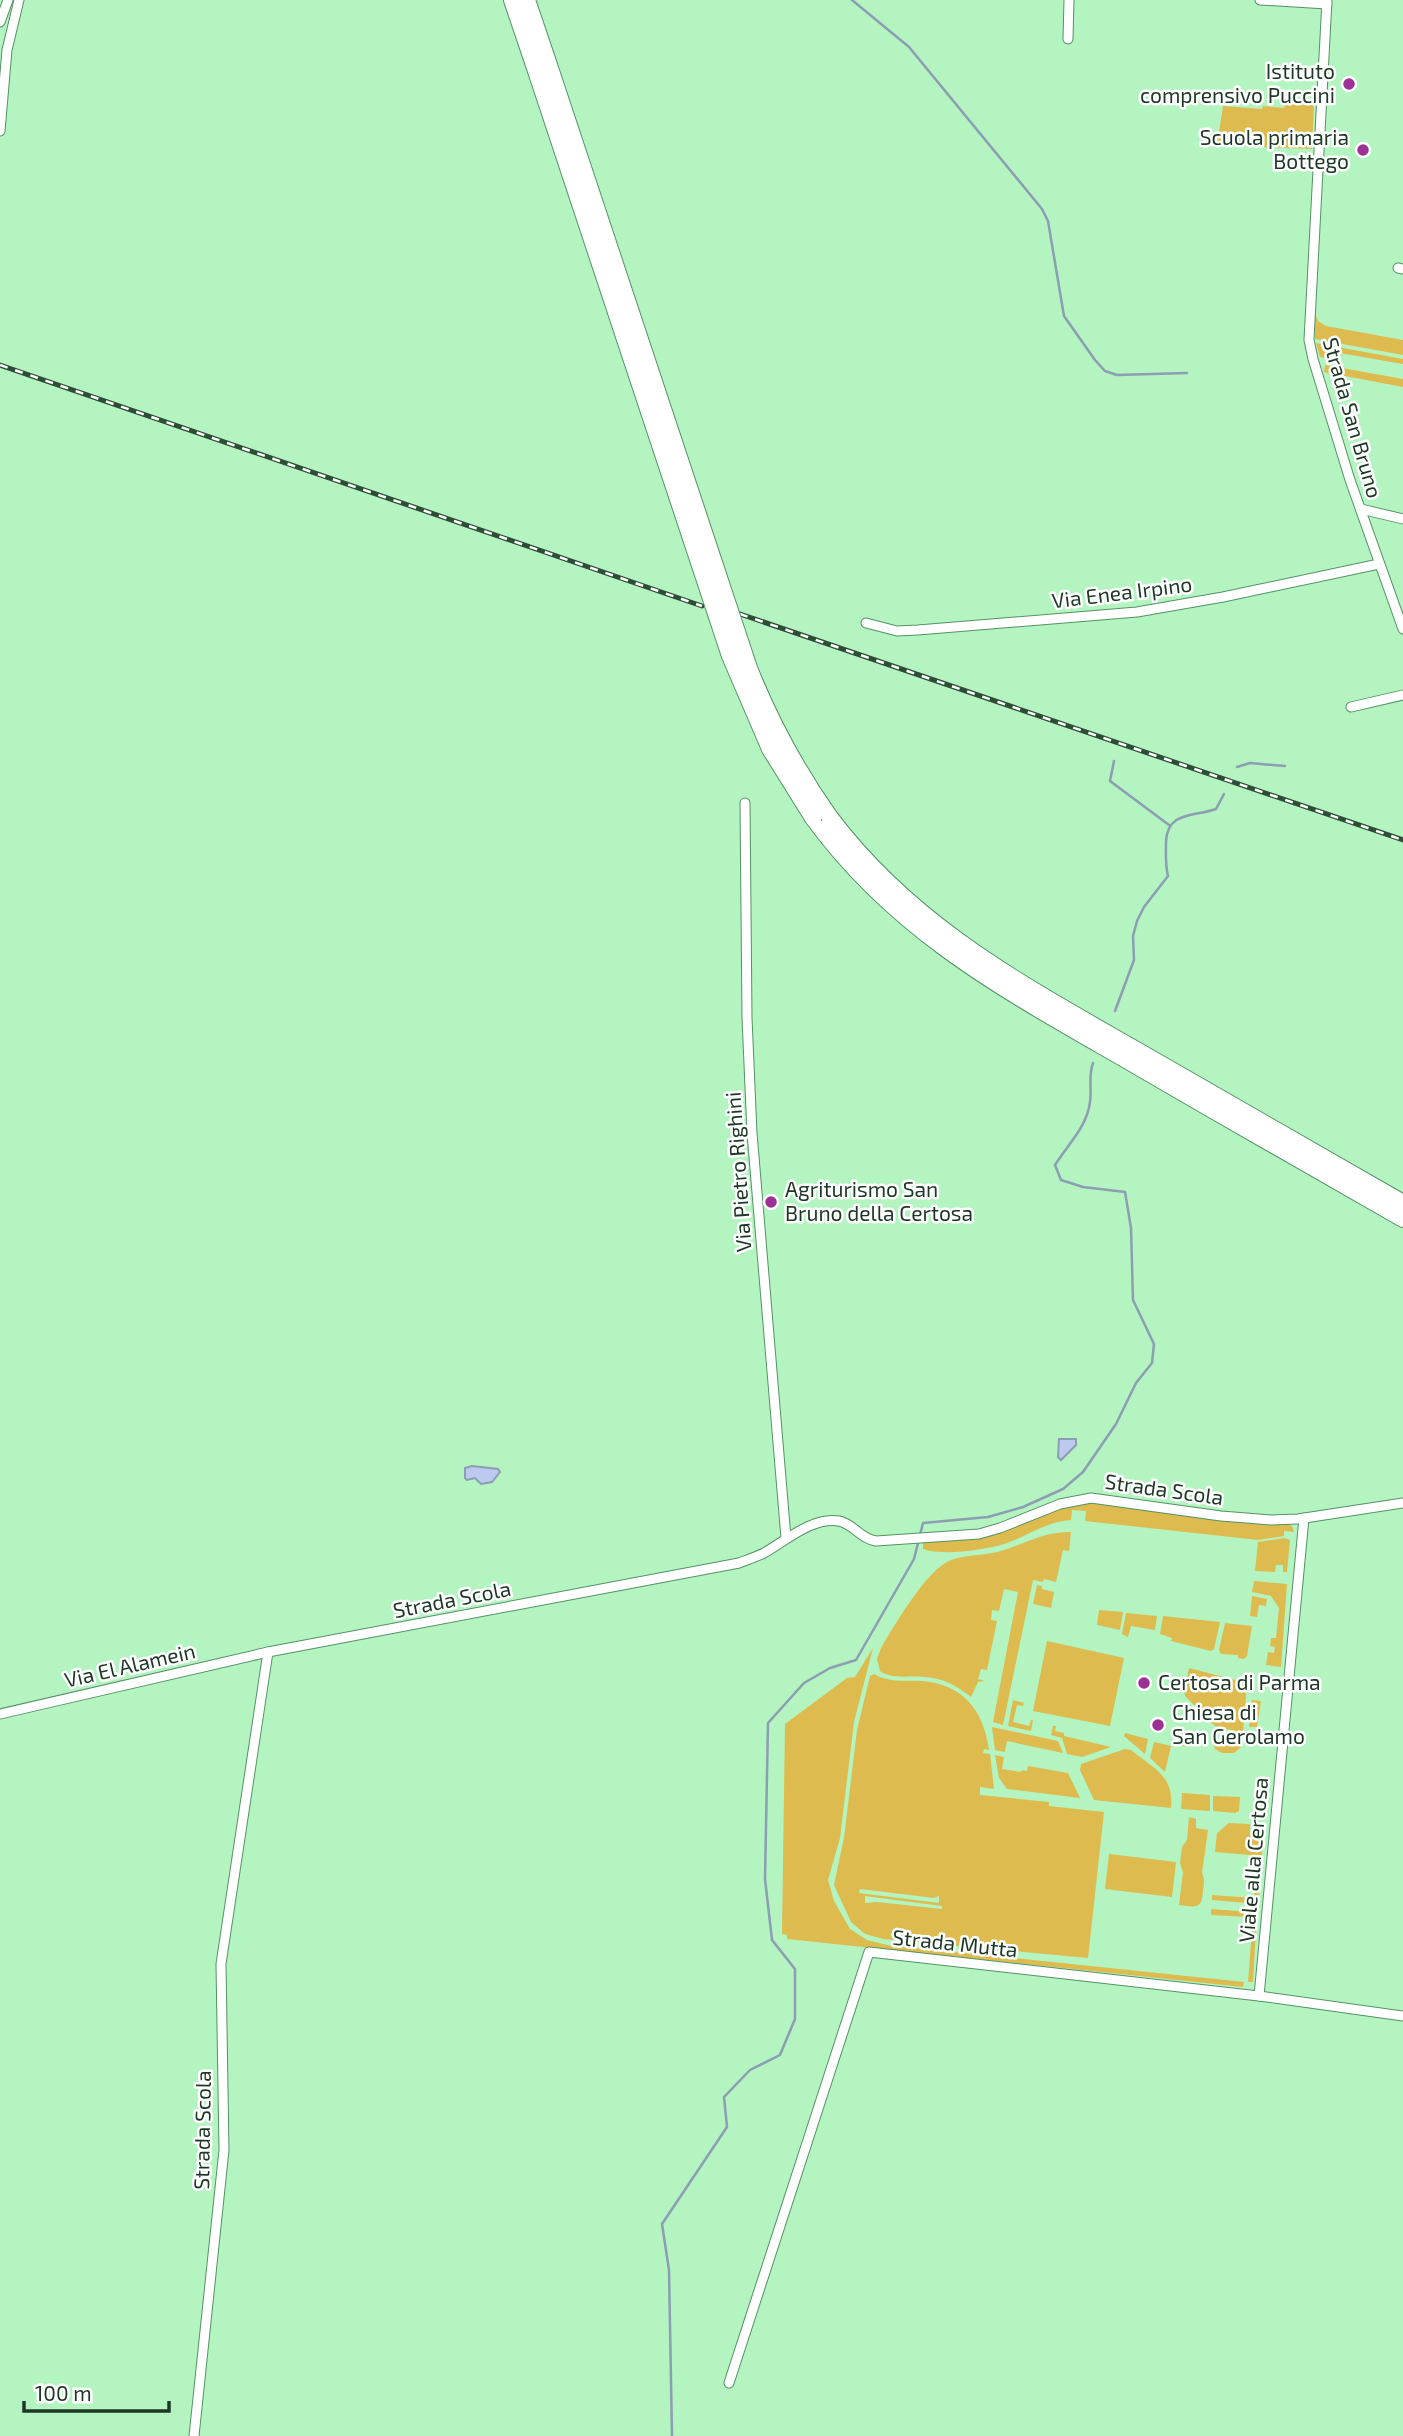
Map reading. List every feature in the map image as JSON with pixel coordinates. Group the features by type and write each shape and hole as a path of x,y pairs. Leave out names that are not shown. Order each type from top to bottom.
{"highway":[{"path":"512,0 541,65 749,668 782,742 821,817 850,865 886,901 965,964 1037,1009 1403,1219"},
{"path":"527,0 541,65"},
{"path":"821,817 887,884 964,947 1045,998 1403,1203"}],"street":[{"path":"0,22 8,0"},
{"path":"0,131 5,63 19,0"},
{"path":"1068,39 1069,0"},
{"path":"1260,0 1327,2"},
{"name":"Strada San Bruno","path":"1327,2 1309,340 1360,509 1403,629"},
{"path":"1360,509 1403,519"},
{"name":"Via Enea Irpino","path":"866,623 897,631 1137,612 1379,564"},
{"path":"1351,707 1403,695"},
{"name":"Via Pietro Righini","path":"746,803 747,1018 751,1133 786,1538"},
{"name":"Strada Scola","path":"194,2436 225,2150 221,1964 268,1653 739,1563 766,1552 786,1538 822,1522 835,1520 846,1523 866,1539 877,1541 971,1535 992,1531 1060,1504 1091,1497 1245,1519 1271,1520 1304,1518 1403,1503"},
{"name":"Viale alla Certosa","path":"1259,1996 1304,1518"},
{"name":"Via El Alamein","path":"0,1714 268,1653"},
{"name":"Strada Mutta","path":"729,2383 869,1952 1259,1996 1403,2016"}],"shaded area":[{"path":"1286,100 1314,101 1312,149 1217,145 1223,106 1284,108"},
{"path":"1314,311 1318,321 1326,326 1403,340 1403,355 1315,339"},
{"path":"1316,343 1403,359 1403,364 1328,351 1326,358 1320,357"},
{"path":"1325,365 1403,379 1403,387 1324,372"},
{"path":"1086,1501 1232,1521 1286,1524 1292,1526 1294,1532 1284,1531 1284,1536 1258,1540 1085,1521 1086,1511 1072,1510 1071,1520 1054,1523 996,1546 952,1552 923,1549 923,1542 984,1537 1060,1507"},
{"path":"1071,1532 1069,1551 1063,1550 1056,1582 1033,1580 1003,1725 993,1722 1018,1592 1004,1589 999,1611 992,1610 991,1620 997,1621 987,1670 981,1669 978,1679 985,1681 978,1682 971,1697 938,1679 896,1676 880,1671 877,1659 881,1648 912,1599 942,1565 957,1558 998,1552 1044,1536"},
{"path":"1284,1538 1290,1540 1287,1572 1283,1572 1283,1565 1276,1565 1275,1572 1255,1571 1258,1542"},
{"path":"1254,1581 1287,1584 1281,1667 1266,1665 1268,1652 1274,1653 1275,1647 1270,1646 1271,1638 1276,1638 1279,1608 1271,1596 1252,1592"},
{"path":"1037,1585 1054,1592 1051,1608 1033,1604"},
{"path":"1252,1596 1267,1599 1266,1606 1259,1605 1257,1617 1250,1616"},
{"path":"1099,1610 1123,1612 1120,1630 1097,1625"},
{"path":"1126,1613 1157,1616 1155,1630 1131,1626 1128,1637 1122,1634"},
{"path":"1163,1616 1220,1622 1214,1649 1211,1651 1171,1641 1172,1638 1160,1634"},
{"path":"1225,1623 1252,1626 1247,1656 1244,1659 1238,1658 1238,1655 1221,1654 1219,1650"},
{"path":"1047,1641 1124,1658 1110,1726 1033,1711"},
{"path":"873,1648 854,1722 840,1838 828,1880 834,1901 850,1929 867,1940 887,1945 1244,1982 1243,1987 787,1939 787,1935 782,1934 785,1724 847,1678 855,1677"},
{"path":"1189,1668 1247,1683 1243,1733 1215,1726 1185,1696"},
{"path":"874,1674 891,1680 936,1683 960,1694 969,1702 982,1723 986,1736 989,1750 984,1749 983,1753 990,1754 994,1789 980,1787 980,1795 1049,1802 1049,1806 1104,1812 1088,1958 883,1939 865,1934 851,1922 834,1885 844,1838 857,1730 870,1676","holes":["860,1889 934,1898 939,1896 939,1903 859,1893","865,1896 942,1906 942,1909 865,1903"]},
{"path":"1013,1700 1024,1703 1023,1706 1017,1705 1013,1722 1029,1726 1033,1720 1031,1731 1008,1726"},
{"path":"1252,1700 1261,1701 1257,1727 1249,1727"},
{"path":"1053,1726 1056,1726 1055,1731 1064,1733 1064,1736 1111,1747 1082,1757 1067,1754 1062,1738 1051,1735"},
{"path":"992,1727 1058,1741 1063,1753 1007,1741 1005,1752 995,1750"},
{"path":"1125,1733 1148,1739 1145,1754 1124,1736"},
{"path":"1185,1733 1202,1738 1187,1747 1179,1745"},
{"path":"1211,1739 1242,1743 1242,1746 1234,1753 1222,1753 1215,1749"},
{"path":"1154,1742 1171,1746 1165,1772 1150,1758"},
{"path":"1125,1749 1131,1750 1155,1768 1166,1780 1171,1808 1094,1800 1080,1770 1081,1764"},
{"path":"995,1755 1004,1757 1002,1769 1021,1772 1027,1771 1028,1766 1068,1773 1080,1798 1007,1789 999,1778"},
{"path":"1182,1793 1210,1795 1210,1811 1181,1809"},
{"path":"1213,1796 1240,1797 1239,1811 1213,1811"},
{"path":"1189,1817 1196,1819 1196,1828 1208,1830 1202,1873 1202,1897 1197,1906 1179,1905 1183,1872 1180,1863 1182,1847 1187,1840"},
{"path":"1229,1823 1250,1824 1250,1834 1263,1834 1262,1856 1215,1852 1217,1833"},
{"path":"1109,1854 1176,1862 1172,1897 1105,1889"},
{"path":"1257,1865 1261,1865 1258,1904 1212,1900 1212,1895 1254,1898"},
{"path":"1211,1909 1250,1912 1250,1917 1211,1915"},
{"path":"1252,1930 1256,1930 1253,1982 1248,1982"}],"water":[{"path":"1059,1439 1076,1439 1076,1445 1061,1460 1058,1457"},
{"path":"472,1466 498,1469 500,1472 492,1482 481,1484 475,1478 465,1478 465,1468"}],"waterway":[{"path":"852,0 909,47 1042,209 1048,221 1064,316 1095,360 1105,371 1117,375 1187,373"},
{"path":"1114,761 1110,781 1169,825"},
{"path":"1237,767 1250,763 1285,766"},
{"path":"1115,1011 1134,960 1133,936 1137,921 1144,907 1168,876 1166,842 1171,825 1183,817 1216,809 1224,794"},
{"path":"672,2436 669,2270 662,2224 727,2127 724,2097 750,2070 780,2055 795,2019 795,1969 772,1940 765,1879 768,1723 804,1683 830,1668 856,1660 914,1559 923,1523 988,1517 1023,1507 1063,1489 1083,1472 1116,1424 1136,1383 1152,1363 1154,1344 1133,1300 1131,1228 1125,1192 1083,1187 1061,1180 1055,1165 1076,1135 1088,1111 1093,1063"}],"railway":[{"path":"0,365 702,606"},
{"path":"740,614 1403,840"}],"place":[{"name":"Istituto comprensivo Puccini","path":"1349,84"},
{"name":"Scuola primaria Bottego","path":"1363,150"},
{"name":"Agriturismo San Bruno della Certosa","path":"771,1202"},
{"name":"Certosa di Parma","path":"1144,1683"},
{"name":"Chiesa di San Gerolamo","path":"1158,1725"}]}
